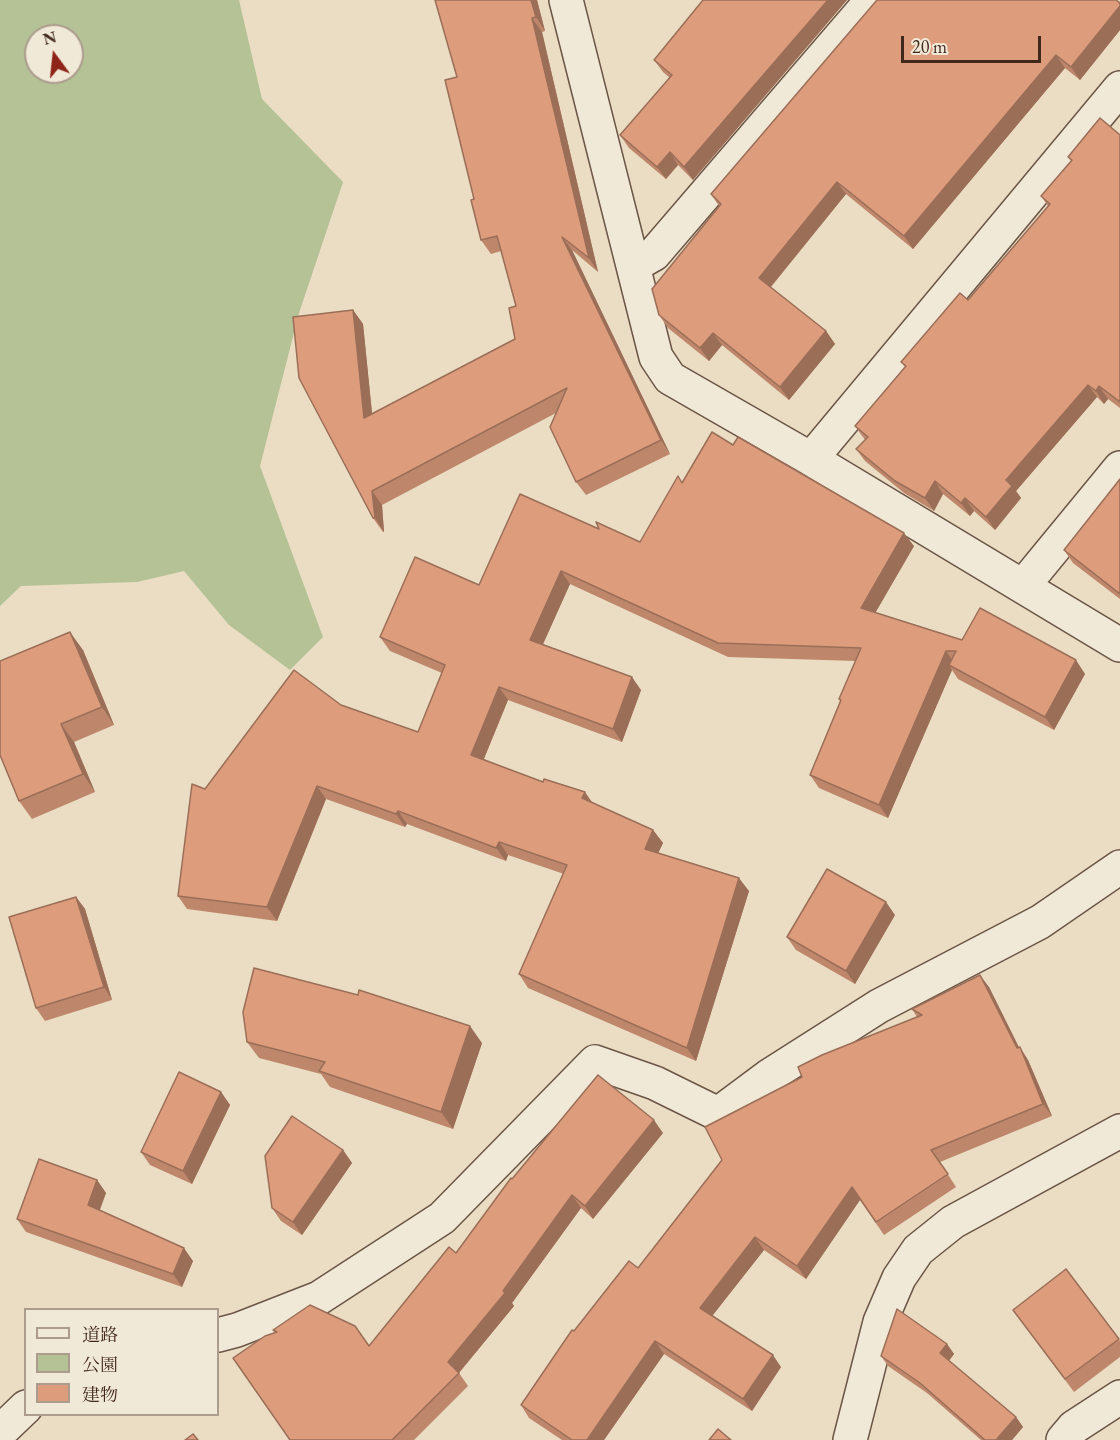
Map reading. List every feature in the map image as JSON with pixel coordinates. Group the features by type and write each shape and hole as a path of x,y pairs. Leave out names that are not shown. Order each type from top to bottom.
{"street":[{"path":"566,0 656,357 670,378 811,459 1120,645"},
{"path":"633,266 654,254 872,0"},
{"path":"811,459 1120,88"},
{"path":"1023,586 1120,468"},
{"path":"219,1335 319,1298 442,1218 595,1062 655,1083 717,1114 769,1076 879,1006 1040,922 1120,867"},
{"path":"850,1440 880,1322 899,1278 918,1250 953,1222 1120,1131"},
{"path":"1063,1440 1074,1427 1120,1397"},
{"path":"0,1432 24,1409"}],"green space":[{"path":"0,0 239,0 262,99 343,182 299,313 260,466 323,637 290,670 229,625 184,571 137,582 21,586 0,606"}],"building":[{"path":"435,0 531,0 536,17 532,18 589,258 562,237 661,440 576,482 550,427 567,388 372,491 375,518 373,518 299,378 293,317 353,310 364,418 515,339 509,308 516,306 497,236 481,240 471,200 474,199 445,80 457,77"},
{"path":"703,0 828,0 684,167 670,152 657,167 620,135 672,75 654,60"},
{"path":"877,0 1116,0 1120,6 1071,67 1056,55 904,236 837,182 759,278 826,331 780,387 713,333 700,348 659,315 652,289 721,204 711,194"},
{"path":"1100,118 1120,135 1120,402 1099,386 1096,391 1088,385 1006,480 1012,486 986,517 965,498 961,503 935,481 925,498 895,481 856,449 868,437 855,426 906,366 901,362 960,293 968,300 1050,204 1041,196 1072,160 1068,157"},
{"path":"712,432 733,445 738,437 904,533 861,608 962,640 980,608 1076,660 1045,717 949,665 956,651 946,651 879,805 810,775 861,648 718,643 561,571 530,640 632,677 613,729 499,687 471,755 543,782 544,779 585,792 582,798 653,830 645,849 739,878 687,1048 519,974 567,865 499,842 496,848 398,811 396,814 317,786 267,907 178,896 192,784 205,789 294,670 341,705 418,732 445,665 380,637 415,557 479,585 520,494 599,529 596,522 640,542 678,476 682,483"},
{"path":"1120,479 1120,594 1064,550"},
{"path":"70,632 102,707 61,724 83,774 19,801 0,755 0,661"},
{"path":"827,869 886,902 846,971 787,937"},
{"path":"76,897 104,987 36,1008 9,917"},
{"path":"254,968 358,995 359,990 470,1026 441,1112 319,1071 325,1062 247,1042 243,1012"},
{"path":"980,975 1017,1048 1020,1047 1043,1104 931,1150 948,1174 876,1222 852,1187 797,1266 755,1237 700,1308 773,1355 743,1399 655,1341 587,1440 572,1440 521,1405 572,1330 574,1331 629,1261 638,1268 722,1160 705,1127 802,1077 798,1067 922,1015 912,1009"},
{"path":"179,1072 221,1092 183,1171 141,1152"},
{"path":"598,1075 654,1120 585,1206 572,1195 503,1291 505,1293 448,1362 459,1373 392,1440 290,1440 233,1358 265,1336 277,1332 273,1330 310,1305 355,1326 369,1346 449,1247 456,1253 511,1178"},
{"path":"292,1116 343,1150 293,1222 272,1208 265,1156"},
{"path":"39,1159 97,1180 88,1205 184,1248 173,1274 17,1219"},
{"path":"1066,1269 1119,1339 1065,1379 1013,1310"},
{"path":"897,1309 947,1344 940,1353 1016,1417 996,1440 985,1440 920,1383 881,1356"},
{"path":"718,1429 731,1440 709,1440"},
{"path":"193,1434 198,1440 185,1440"}]}
